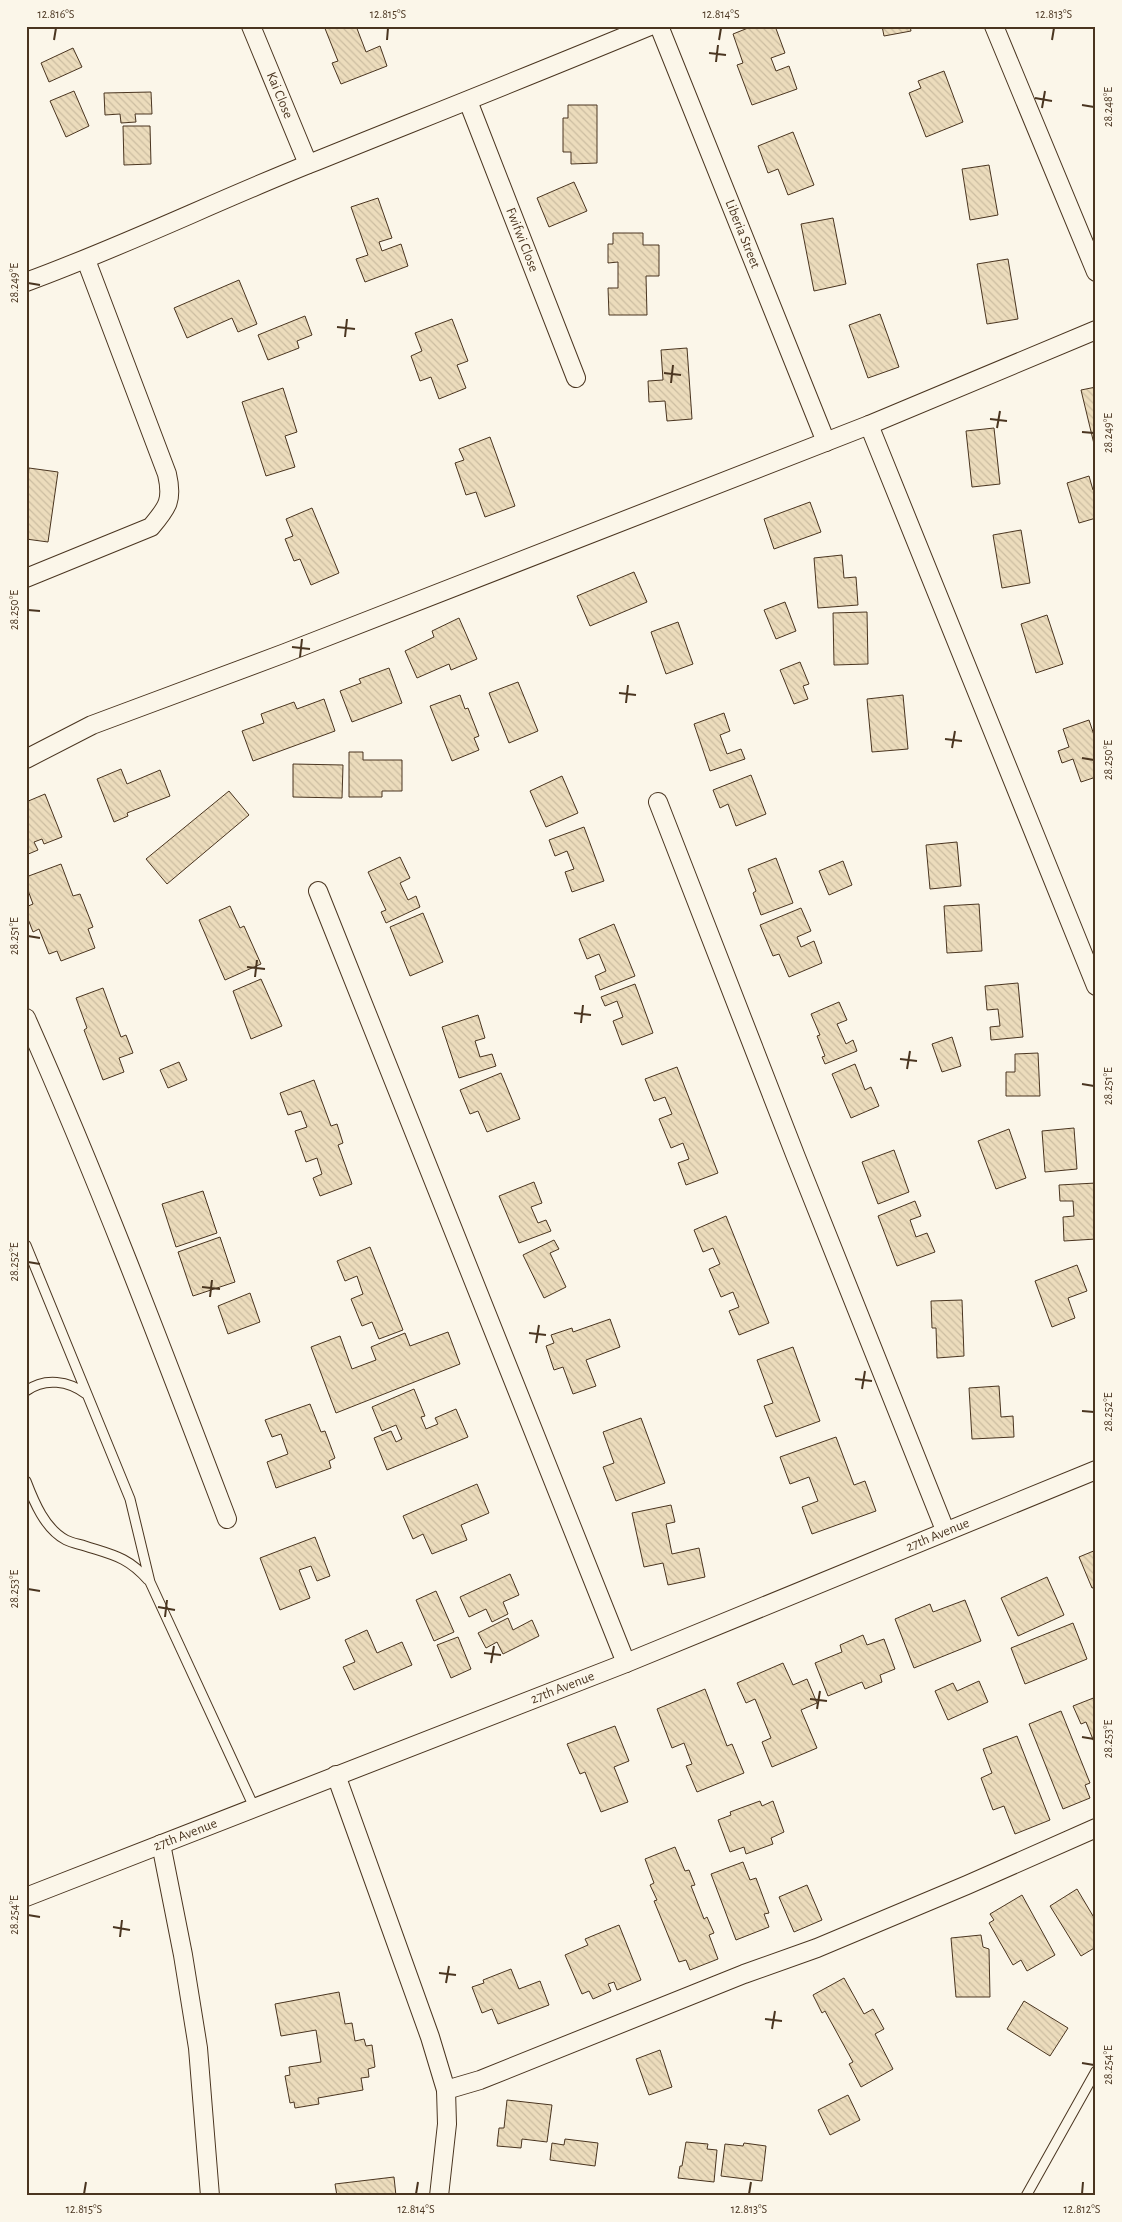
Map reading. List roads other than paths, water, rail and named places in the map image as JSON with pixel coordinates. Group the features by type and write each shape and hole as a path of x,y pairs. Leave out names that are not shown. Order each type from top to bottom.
{"street":[{"name":"Kai Close","path":"250,26 308,164"},
{"path":"26,282 86,260 308,164 650,26"},
{"name":"Liberia Street","path":"658,26 826,442"},
{"path":"994,26 1096,272"},
{"name":"Fwifwi Close","path":"468,101 576,378"},
{"path":"26,578 151,527 165,510 172,492 167,474 86,260"},
{"path":"26,759 92,725 303,646 826,442 1096,330"},
{"path":"869,425 1096,986"},
{"path":"658,802 796,1157 945,1530"},
{"path":"318,891 626,1662"},
{"path":"26,1018 57,1088 137,1285 227,1519"},
{"name":"27th Avenue","path":"26,1897 626,1662 945,1530 1096,1470"},
{"path":"336,1776 430,2038 446,2090 447,2124 439,2196"},
{"path":"446,2090 480,2080 744,1974 817,1948 1096,1828"},
{"path":"161,1844 183,1955 198,2048 210,2196"}],"lane":[{"path":"26,1245 130,1500 150,1582 254,1807"},
{"path":"26,1391 39,1384 60,1382 79,1389 87,1395"},
{"path":"26,1481 33,1500 48,1524 66,1540 119,1556 136,1566 150,1582"},
{"path":"1026,2196 1096,2071"}]}
